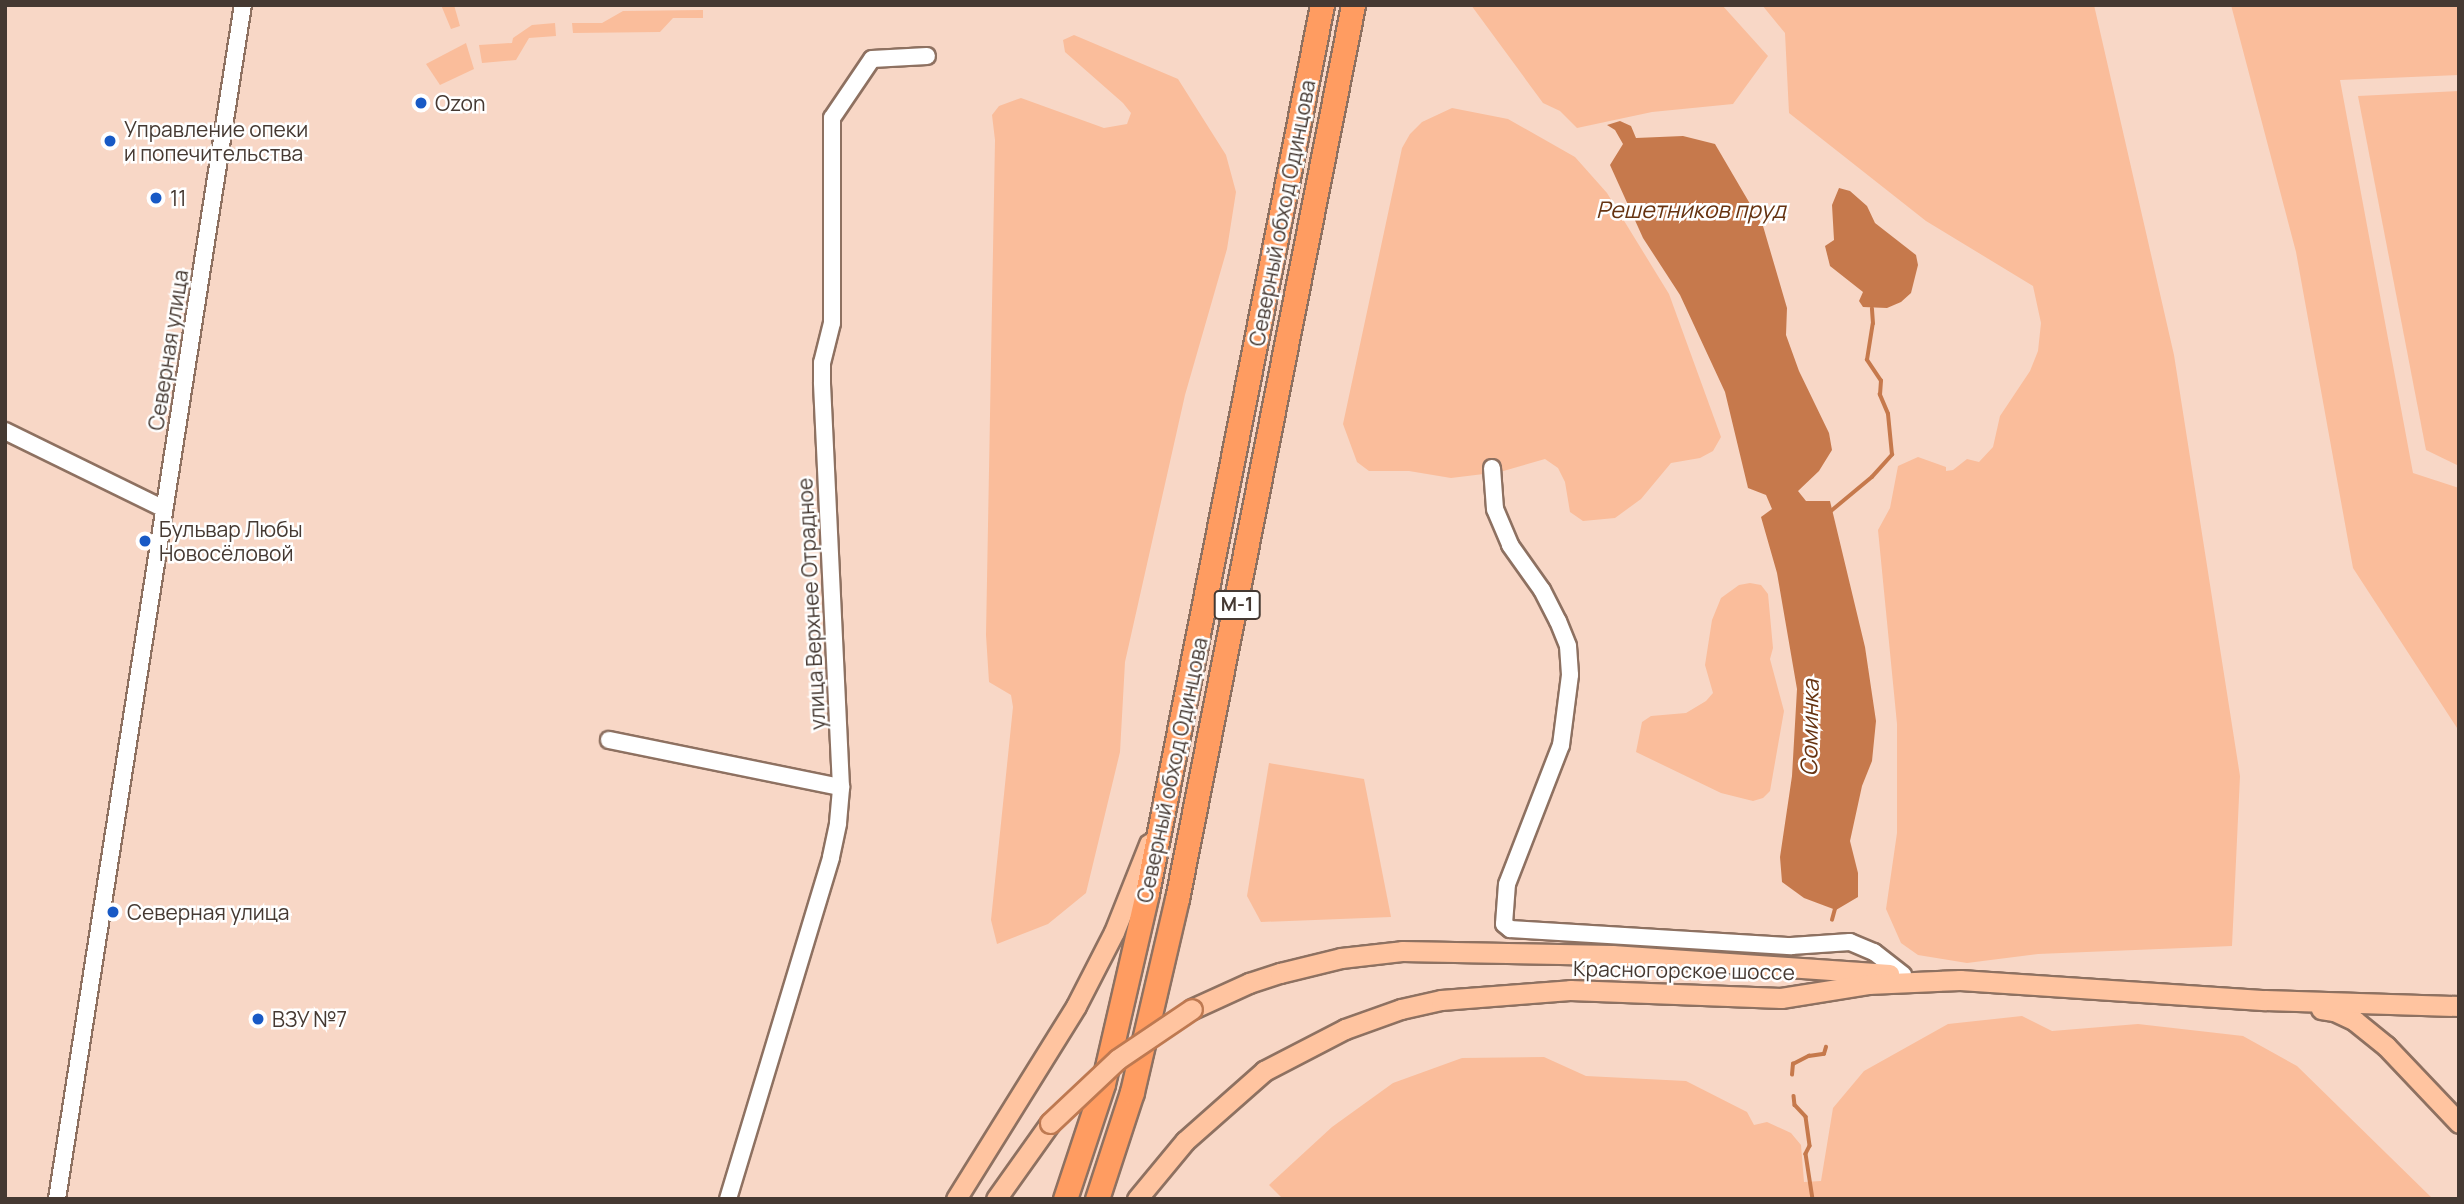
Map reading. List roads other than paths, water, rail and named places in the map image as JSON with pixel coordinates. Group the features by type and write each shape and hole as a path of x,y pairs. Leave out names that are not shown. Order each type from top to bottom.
{"highway":[{"name":"Северный обход Одинцова","path":"1065,1199 1115,1037 1181,729 1322,5"},
{"name":"Северный обход Одинцова","path":"1097,1199 1145,1045 1177,899 1353,5"}],"main road":[{"path":"956,1199 1076,1006 1102,957 1146,853 1181,729"},
{"path":"996,1199 1050,1124 1118,1059 1192,1009 1249,982 1341,958 1402,950 1612,955 1960,980"},
{"name":"Красногорское шоссе","path":"1137,1199 1185,1141 1235,1094 1279,1062 1345,1029 1417,1005 1486,995 1570,990 1771,998 1868,984 1960,980 2265,1000 2459,1006"},
{"name":"Красногорское шоссе","path":"2265,1000 2334,1011 2355,1021 2386,1046 2459,1123"},
{"path":"2355,1021 2360,1008 2369,1004"}],"street":[{"name":"Северная улица","path":"57,1199 243,5"},
{"name":"улица Верхнее Отрадное","path":"728,1199 831,857 838,823 841,787 822,382 822,363 832,323 832,118 872,60 927,56"},
{"path":"5,431 164,509"},
{"path":"1492,468 1495,509 1510,545 1542,590 1558,621 1568,646 1570,675 1561,745 1507,884 1504,923 1510,929 1791,946 1850,942 1874,952 1903,975"},
{"path":"609,740 841,787"}],"water":[{"name":"Решетников пруд","path":"1620,121 1631,126 1636,138 1683,136 1715,144 1763,226 1787,308 1786,335 1799,371 1829,433 1832,450 1819,471 1798,491 1806,501 1830,501 1865,647 1876,721 1872,761 1862,786 1850,841 1858,873 1858,897 1836,910 1804,898 1782,882 1780,857 1792,776 1797,689 1777,573 1761,517 1772,509 1766,495 1748,488 1725,392 1680,295 1643,238 1610,165 1623,144 1615,130 1607,125"},
{"path":"1839,188 1850,191 1867,206 1875,223 1916,255 1918,265 1911,293 1901,302 1887,308 1863,307 1859,301 1863,292 1830,266 1825,246 1834,240 1832,205"}],"waterway":[{"path":"1831,511 1872,477 1892,455 1888,414 1880,395 1881,381 1867,360 1873,324 1872,309"},
{"name":"Соминка","path":"1832,920 1835,909"},
{"name":"Соминка","path":"1792,1075 1793,1064 1809,1056 1824,1054 1826,1047"},
{"name":"Соминка","path":"1794,1096 1795,1105 1806,1117 1810,1146 1806,1154 1813,1199"}],"place":[{"name":"Ozon","path":"421,103"},
{"name":"Управление опеки и попечительства","path":"110,141"},
{"name":"11","path":"156,198"},
{"name":"Бульвар Любы Новосёловой","path":"145,541"},
{"name":"Северная улица","path":"113,912"},
{"name":"ВЗУ №7","path":"258,1019"}]}
